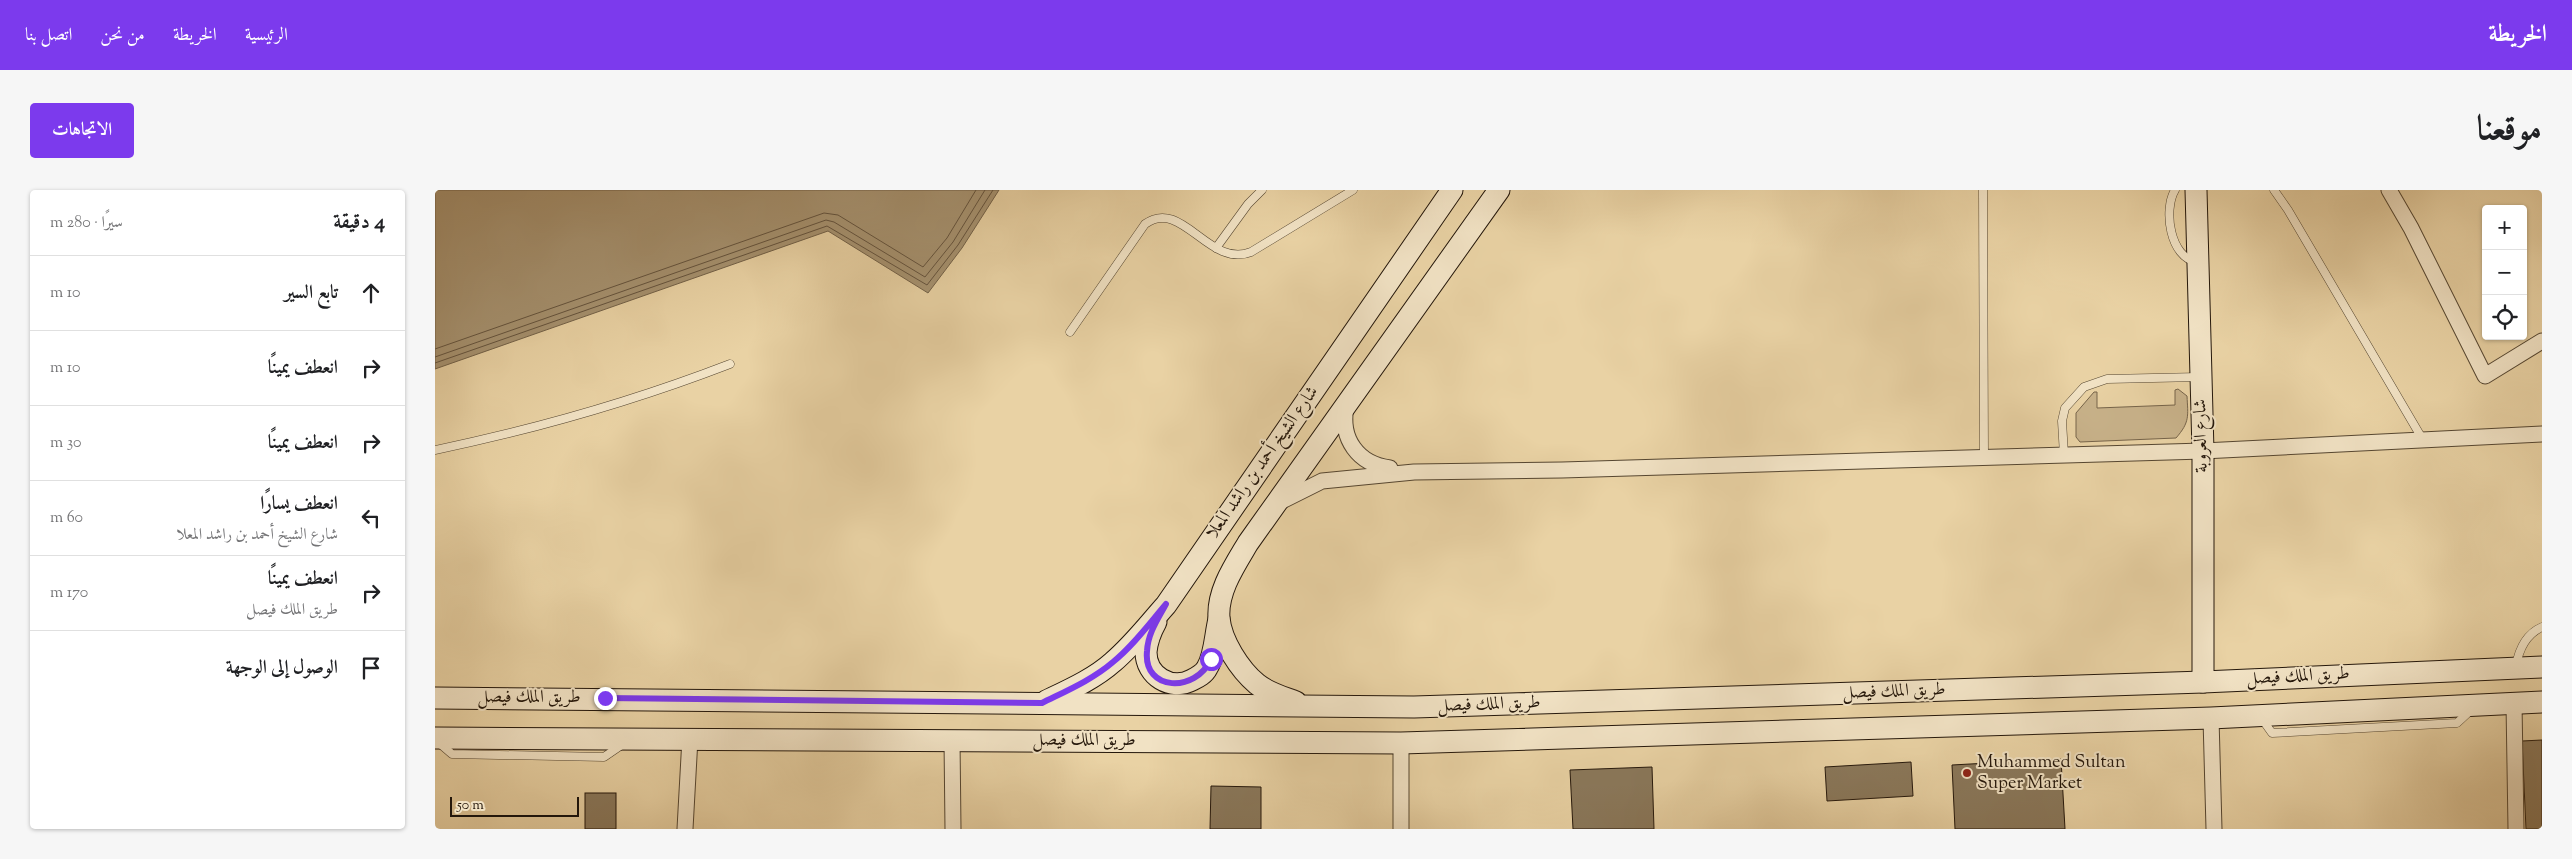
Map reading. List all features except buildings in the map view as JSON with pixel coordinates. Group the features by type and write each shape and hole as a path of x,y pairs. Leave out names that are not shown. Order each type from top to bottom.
{"main road":[{"name":"شارع الشيخ أحمد بن راشد المعلا","path":"1310,707 1274,694 1258,685 1242,668 1226,641 1219,618 1223,592 1233,567 1275,505 1499,190"},
{"name":"شارع العروبة","path":"2196,190 2203,451 2203,682"},
{"name":"شارع الشيخ أحمد بن راشد المعلا","path":"1042,703 1075,687 1113,663 1135,641 1166,604 1451,191"},
{"path":"1166,604 1150,634 1146,652 1149,664 1156,676 1165,682 1175,685 1185,684 1206,670 1211,659 1219,618"},
{"name":"طريق الملك فيصل","path":"435,698 1414,707 2203,682 2542,667"},
{"name":"طريق الملك فيصل","path":"435,738 1401,743 2211,718 2542,702"}],"street":[{"path":"2389,190 2411,228 2485,376 2542,341"},
{"path":"1348,401 1344,421 1354,450 1365,461 1380,467 1414,472"},
{"path":"1275,505 1322,481 1363,475 1414,472 1562,470 2203,451 2542,434"},
{"path":"2514,703 2516,829"},
{"path":"2211,718 2214,829"},
{"path":"685,829 690,738"},
{"path":"952,740 953,829"},
{"path":"1401,743 1401,829"}],"lane":[{"path":"1216,248 1248,204 1262,190"},
{"path":"1070,332 1145,224 1151,220 1170,218 1216,248 1233,256 1251,252 1353,190"},
{"path":"1983,190 1984,457"},
{"path":"2175,190 2170,208 2174,244 2186,258 2199,262"},
{"path":"2274,190 2288,210 2424,441"},
{"path":"435,450 553,423 672,386 730,364"},
{"path":"2064,455 2062,421 2065,408 2084,387 2107,379 2201,376"},
{"path":"2516,668 2519,652 2527,638 2542,627"}],"shaded area":[{"path":"2178,389 2187,396 2188,414 2184,428 2176,438 2080,442 2076,437 2076,413 2094,392 2097,392 2097,408 2175,405 2175,390"}],"water":[{"path":"435,190 999,190 962,248 928,293 828,231 435,369"}],"place":[{"name":"Muhammed Sultan Super Market","path":"1967,773"}],"route":[{"path":"605,698 1042,703 1075,687 1113,663 1135,641 1166,604 1150,634 1146,652 1149,664 1156,676 1165,682 1175,685 1185,684 1206,670 1211,659"}]}
